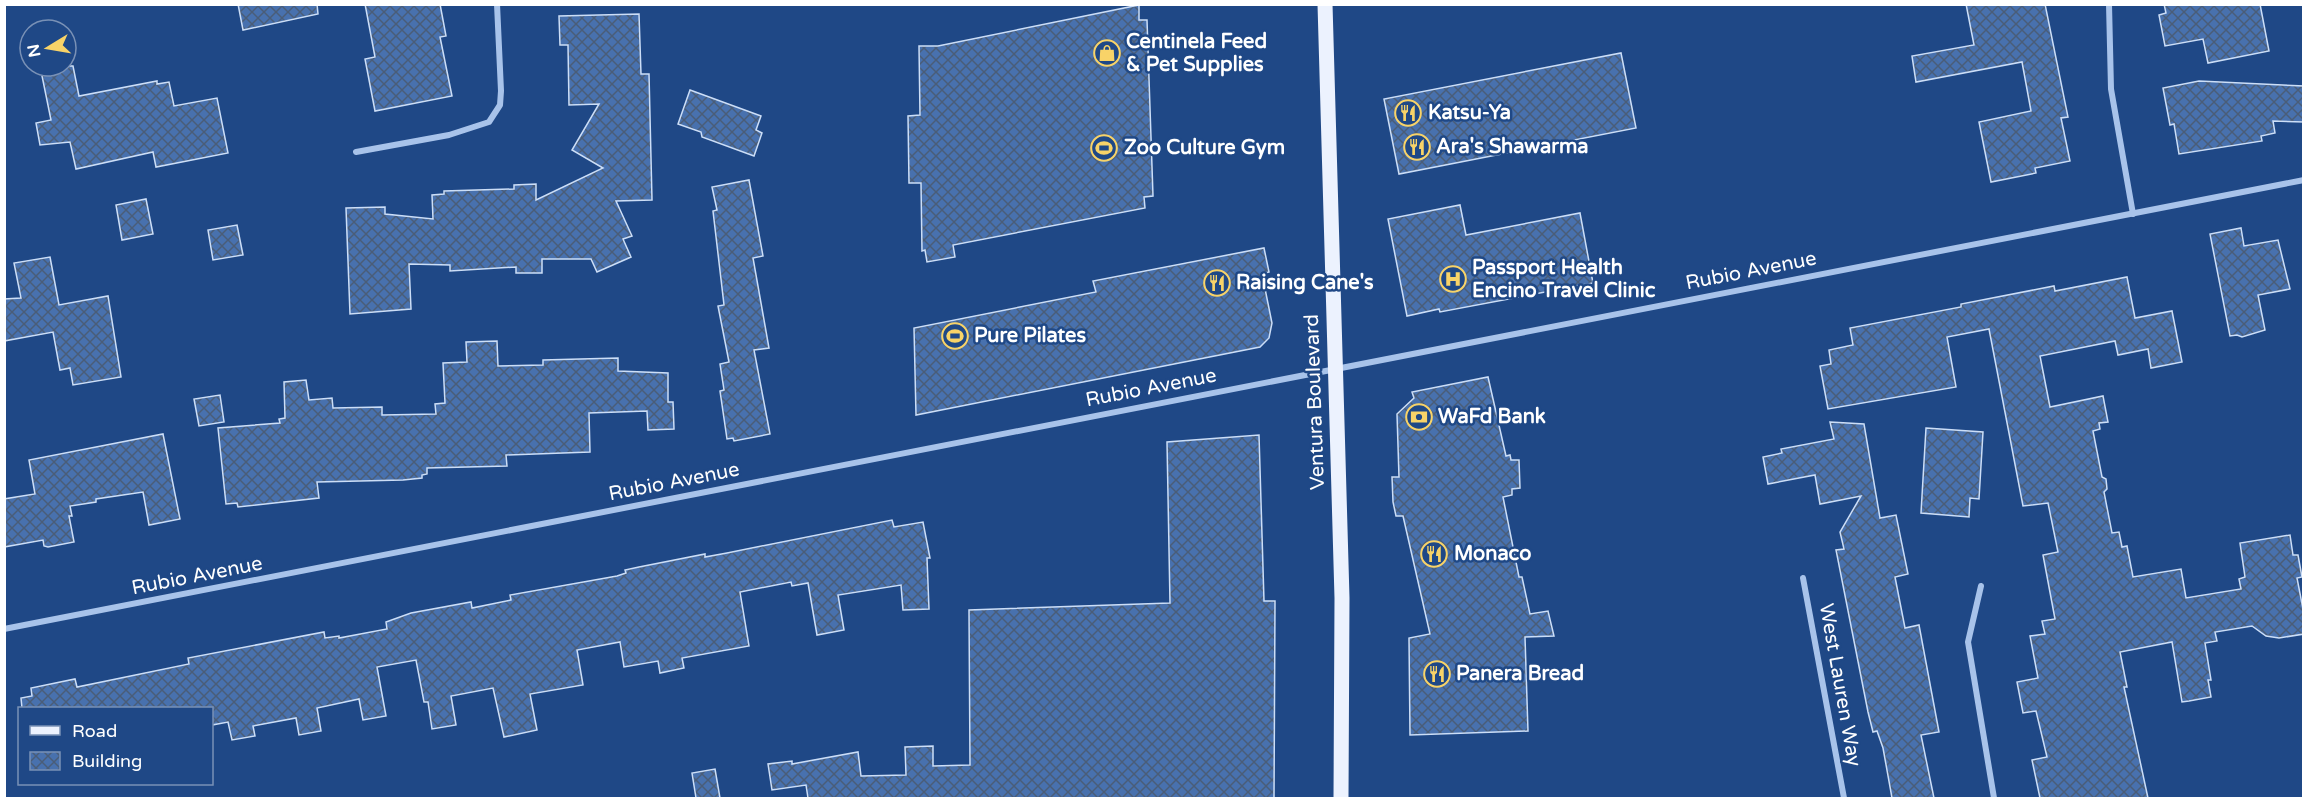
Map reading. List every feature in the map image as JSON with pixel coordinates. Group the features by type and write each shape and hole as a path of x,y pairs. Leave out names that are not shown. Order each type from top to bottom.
{"main road":[{"name":"Ventura Boulevard","path":"1324,4 1333,369 1342,598 1341,798"}],"street":[{"path":"356,152 476,129 489,122 497,114 501,91 497,4"},
{"path":"2109,4 2111,89 2133,214"},
{"name":"Rubio Avenue","path":"4,629 2304,180"},
{"name":"West Lauren Way","path":"1803,578 1844,798"},
{"path":"1981,586 1968,642 1994,798"}],"building":[{"path":"238,4 317,4 318,14 243,30"},
{"path":"365,4 440,4 446,36 440,37 452,96 375,111 365,59 375,57"},
{"path":"1966,4 2045,4 2068,117 2061,118 2070,161 2035,168 2036,173 1991,182 1979,122 2031,111 2022,62 1916,82 1912,56 1974,45"},
{"path":"2164,4 2260,4 2269,51 2208,63 2203,39 2165,46 2159,15 2166,13"},
{"path":"1139,5 1139,20 1147,20 1153,196 1144,197 1145,208 953,245 955,257 927,262 925,250 922,251 921,183 909,183 908,116 920,115 919,46 938,46"},
{"path":"639,14 641,74 649,74 652,200 616,201 632,236 623,239 631,257 597,272 591,259 542,259 542,273 516,273 516,267 450,271 450,265 409,264 411,309 350,314 346,208 385,207 385,214 433,219 432,195 444,194 444,191 514,189 514,185 536,184 536,200 603,168 572,150 599,104 569,105 568,45 560,45 559,16"},
{"path":"1621,53 1636,128 1399,174 1384,99"},
{"path":"42,78 75,78 79,96 157,81 157,84 169,82 174,106 217,98 228,153 156,167 153,152 76,169 70,142 40,145 36,123 51,120"},
{"path":"2199,81 2304,86 2304,122 2273,121 2275,133 2261,136 2262,141 2179,154 2174,124 2170,125 2163,88"},
{"path":"690,90 761,116 756,130 762,133 754,156 702,137 701,132 678,124"},
{"path":"749,180 763,256 753,258 769,348 754,350 770,434 734,441 733,438 727,439 720,391 724,390 720,364 729,362 718,306 724,305 713,211 717,210 712,187"},
{"path":"146,199 153,234 122,240 116,205"},
{"path":"1460,205 1466,235 1580,213 1593,283 1440,312 1439,309 1407,316 1388,219"},
{"path":"237,225 243,255 213,260 208,230"},
{"path":"2241,228 2244,246 2278,240 2290,289 2258,295 2265,330 2242,337 2230,336 2210,234"},
{"path":"1264,248 1269,272 1262,274 1272,323 1269,338 1260,347 916,415 914,328 1096,292 1093,281"},
{"path":"50,257 59,305 108,296 121,377 73,385 70,368 60,370 53,332 4,341 4,299 21,298 14,263"},
{"path":"2127,277 2135,318 2172,311 2182,362 2151,368 2148,349 2118,355 2115,341 2040,356 2050,407 2103,396 2108,422 2099,423 2100,429 2093,431 2102,477 2106,479 2107,489 2104,492 2112,533 2119,532 2122,547 2127,546 2133,577 2181,569 2186,598 2241,589 2239,579 2245,577 2240,543 2290,535 2293,555 2298,555 2302,577 2297,578 2304,614 2304,634 2279,638 2266,636 2252,626 2215,632 2217,641 2205,643 2211,680 2208,680 2211,697 2182,702 2172,642 2120,652 2127,687 2124,687 2148,798 2040,798 2032,760 2047,757 2036,711 2023,713 2017,682 2038,678 2030,636 2045,634 2042,621 2055,619 2043,555 2058,552 2048,503 2023,506 1989,329 1947,337 1956,387 1828,409 1820,366 1831,364 1829,350 1853,345 1850,328 1961,307 1961,304 2054,286 2055,291"},
{"path":"497,341 498,366 543,365 543,360 618,358 618,371 668,373 668,402 673,402 674,429 648,430 647,411 589,413 590,452 506,455 507,466 427,468 427,474 422,475 422,478 317,482 319,498 238,507 237,503 226,504 218,428 280,423 279,419 285,418 284,382 306,380 309,400 332,398 333,408 382,407 382,415 436,414 435,404 445,403 443,363 467,362 466,342"},
{"path":"1488,377 1506,456 1510,455 1511,460 1519,460 1520,488 1512,489 1512,495 1503,497 1519,577 1522,577 1530,614 1548,611 1554,636 1525,637 1528,731 1410,735 1409,638 1430,634 1403,516 1396,516 1393,502 1392,477 1399,477 1397,414 1414,398 1412,392"},
{"path":"220,395 224,422 199,426 194,399"},
{"path":"1830,422 1864,424 1880,518 1896,515 1908,574 1895,577 1905,628 1919,625 1939,732 1921,735 1934,798 1892,798 1883,748 1877,731 1873,732 1868,712 1836,550 1844,549 1840,532 1861,496 1820,504 1815,475 1768,484 1763,457 1782,453 1781,449 1834,439"},
{"path":"1926,428 1983,432 1979,499 1970,498 1969,517 1921,513"},
{"path":"163,434 180,519 149,525 143,492 96,499 96,502 70,506 72,516 69,516 74,542 48,547 44,546 43,540 4,547 4,499 35,494 29,460"},
{"path":"1259,435 1264,601 1275,601 1274,798 808,798 806,785 772,790 768,764 792,761 792,764 858,752 861,776 906,775 905,747 933,746 933,766 970,765 969,610 1170,603 1167,442"},
{"path":"892,520 894,527 923,522 930,558 927,558 929,609 903,610 901,585 838,595 844,630 817,635 808,583 792,586 791,582 740,592 749,646 682,658 684,668 660,673 658,661 624,667 620,642 577,650 583,685 530,694 537,730 504,737 493,688 451,696 456,725 432,729 428,702 424,702 416,660 377,667 386,716 363,720 359,699 317,708 321,731 299,735 296,718 253,726 255,736 232,740 228,722 213,725 213,707 22,707 21,698 32,696 31,688 75,679 77,687 189,664 188,658 324,632 325,638 339,636 339,638 387,629 386,622 411,613 471,602 472,608 511,600 510,595 617,576 626,573 625,570 705,554 705,557"},
{"path":"715,769 720,798 696,798 692,773"}],"place":[{"name":"Centinela Feed & Pet Supplies","path":"1107,53"},
{"name":"Katsu-Ya","path":"1408,113"},
{"name":"Ara's Shawarma","path":"1417,147"},
{"name":"Zoo Culture Gym","path":"1104,148"},
{"name":"Passport Health Encino Travel Clinic","path":"1453,279"},
{"name":"Raising Cane's","path":"1217,283"},
{"name":"Pure Pilates","path":"955,336"},
{"name":"WaFd Bank","path":"1419,417"},
{"name":"Monaco","path":"1434,554"},
{"name":"Panera Bread","path":"1437,674"}]}
